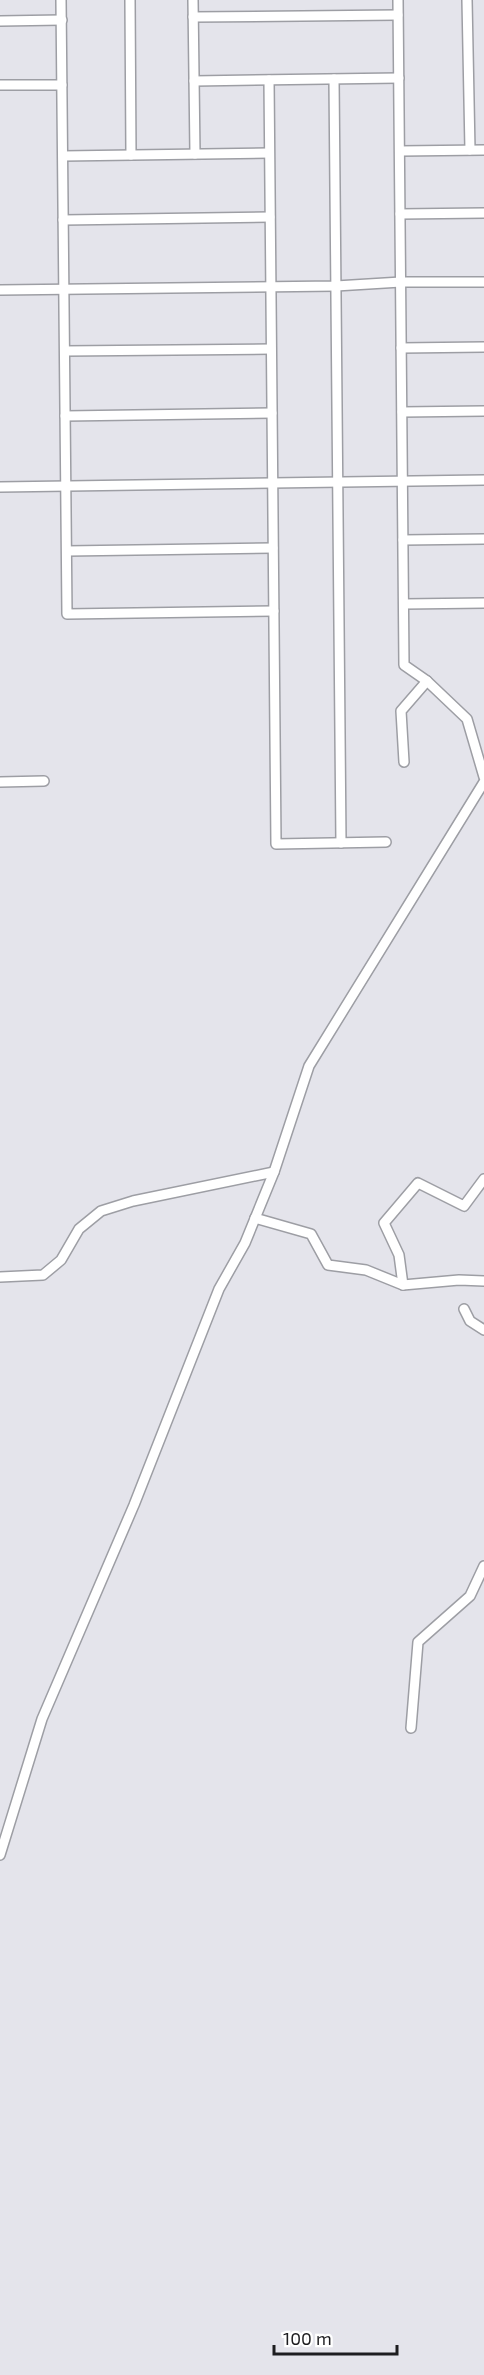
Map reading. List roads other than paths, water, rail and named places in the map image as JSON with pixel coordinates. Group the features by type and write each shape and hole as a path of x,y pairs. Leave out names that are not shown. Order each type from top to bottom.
{"street":[{"path":"61,0 67,614 274,611"},
{"path":"130,0 131,155"},
{"path":"193,0 195,154"},
{"path":"398,0 404,665 427,681 467,718 484,777"},
{"path":"467,0 470,150"},
{"path":"194,17 398,15"},
{"path":"0,21 62,20"},
{"path":"194,81 399,78"},
{"path":"333,79 341,843"},
{"path":"269,80 276,844 386,842"},
{"path":"0,85 62,85"},
{"path":"400,151 484,150"},
{"path":"63,156 269,153"},
{"path":"400,214 484,213"},
{"path":"63,220 270,217"},
{"path":"0,291 484,282"},
{"path":"401,348 484,347"},
{"path":"65,351 271,349"},
{"path":"402,412 484,411"},
{"path":"65,416 272,413"},
{"path":"0,487 484,480"},
{"path":"403,540 484,539"},
{"path":"67,551 273,548"},
{"path":"404,604 484,603"},
{"path":"404,762 401,711 427,681"},
{"path":"0,782 44,781"},
{"path":"0,1855 42,1719 134,1505 219,1289 245,1242 255,1218 309,1066 484,782"},
{"path":"0,1277 43,1275 61,1260 79,1228 101,1210 133,1201 273,1172"},
{"path":"403,1285 399,1255 384,1222 418,1183 464,1206 484,1179"},
{"path":"255,1218 310,1234 328,1266 366,1270 403,1285 459,1280 484,1281"},
{"path":"464,1309 470,1321 484,1330"},
{"path":"411,1728 418,1642 470,1596 484,1566"}]}
